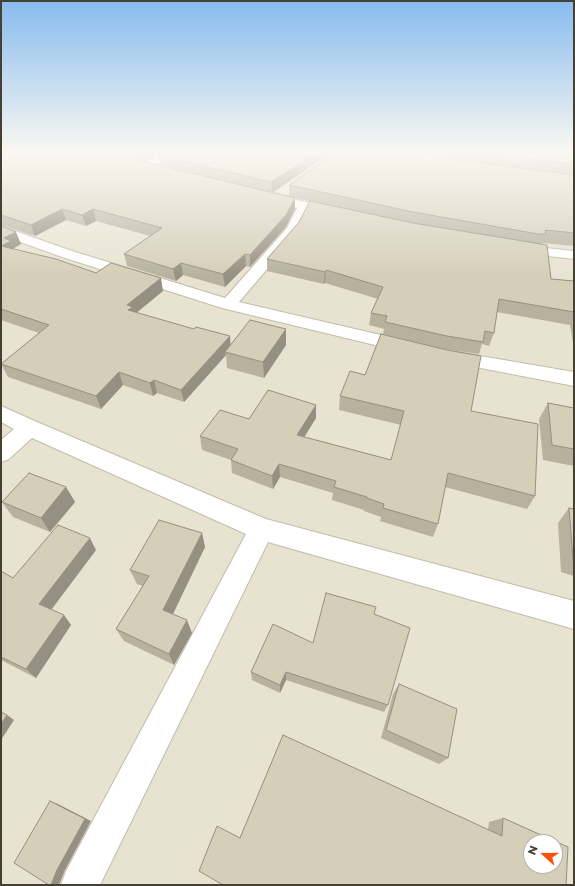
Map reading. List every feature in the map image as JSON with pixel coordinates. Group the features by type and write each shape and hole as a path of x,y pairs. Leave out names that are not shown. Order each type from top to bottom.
{"street":[{"path":"253,194 350,216"},
{"path":"274,199 281,194"},
{"path":"228,304 293,230 305,206"},
{"path":"1,230 68,254 228,304 428,352 574,379"},
{"path":"503,246 574,255"},
{"path":"1,413 29,428 262,529 574,615"},
{"path":"1,453 29,428"},
{"path":"80,885 262,529"}],"shaded area":[{"path":"1,194 574,194 574,885 1,885"}],"building":[{"path":"1,194 280,194 295,198 286,215 250,255 245,254 223,274 181,263 173,269 124,254 162,228 93,209 82,215 62,209 31,225 1,215"},
{"path":"332,194 574,194 574,233 545,230 546,234 538,234 413,212"},
{"path":"310,201 413,223 547,245 551,279 574,281 574,312 499,299 494,333 485,331 483,342 447,336 385,322 387,316 371,313 383,287 326,270 325,272 267,259 299,222"},
{"path":"1,226 16,232 4,238 11,241 1,246"},
{"path":"1,246 56,259 96,273 111,263 161,278 127,305 133,307 128,310 194,329 196,327 230,336 181,390 154,380 150,383 119,372 96,396 1,364 49,325 1,309"},
{"path":"250,320 286,329 263,362 225,352"},
{"path":"381,334 447,350 481,356 471,411 538,424 535,496 448,473 438,524 383,508 384,504 334,487 336,481 279,464 272,476 231,460 238,449 200,436 220,410 249,419 268,390 316,405 297,435 391,460 404,411 340,396 350,371 365,375"},
{"path":"548,403 574,408 574,449 552,445"},
{"path":"29,473 66,487 41,518 2,502"},
{"path":"569,508 574,509 574,559 573,559"},
{"path":"159,520 202,533 163,610 187,620 169,654 116,629 149,576 130,570"},
{"path":"58,525 90,538 39,604 64,615 26,669 1,657 1,571 13,578"},
{"path":"326,593 376,607 374,614 410,628 388,705 286,672 280,685 251,672 273,624 313,643"},
{"path":"399,684 457,709 448,758 386,730"},
{"path":"1,712 7,715 1,724"},
{"path":"283,735 502,836 503,818 539,834 523,834 523,874 563,874 563,845 568,847 566,885 223,885 199,871 217,826 240,838"},
{"path":"50,801 85,819 57,870 51,885 49,885 14,863"}]}
